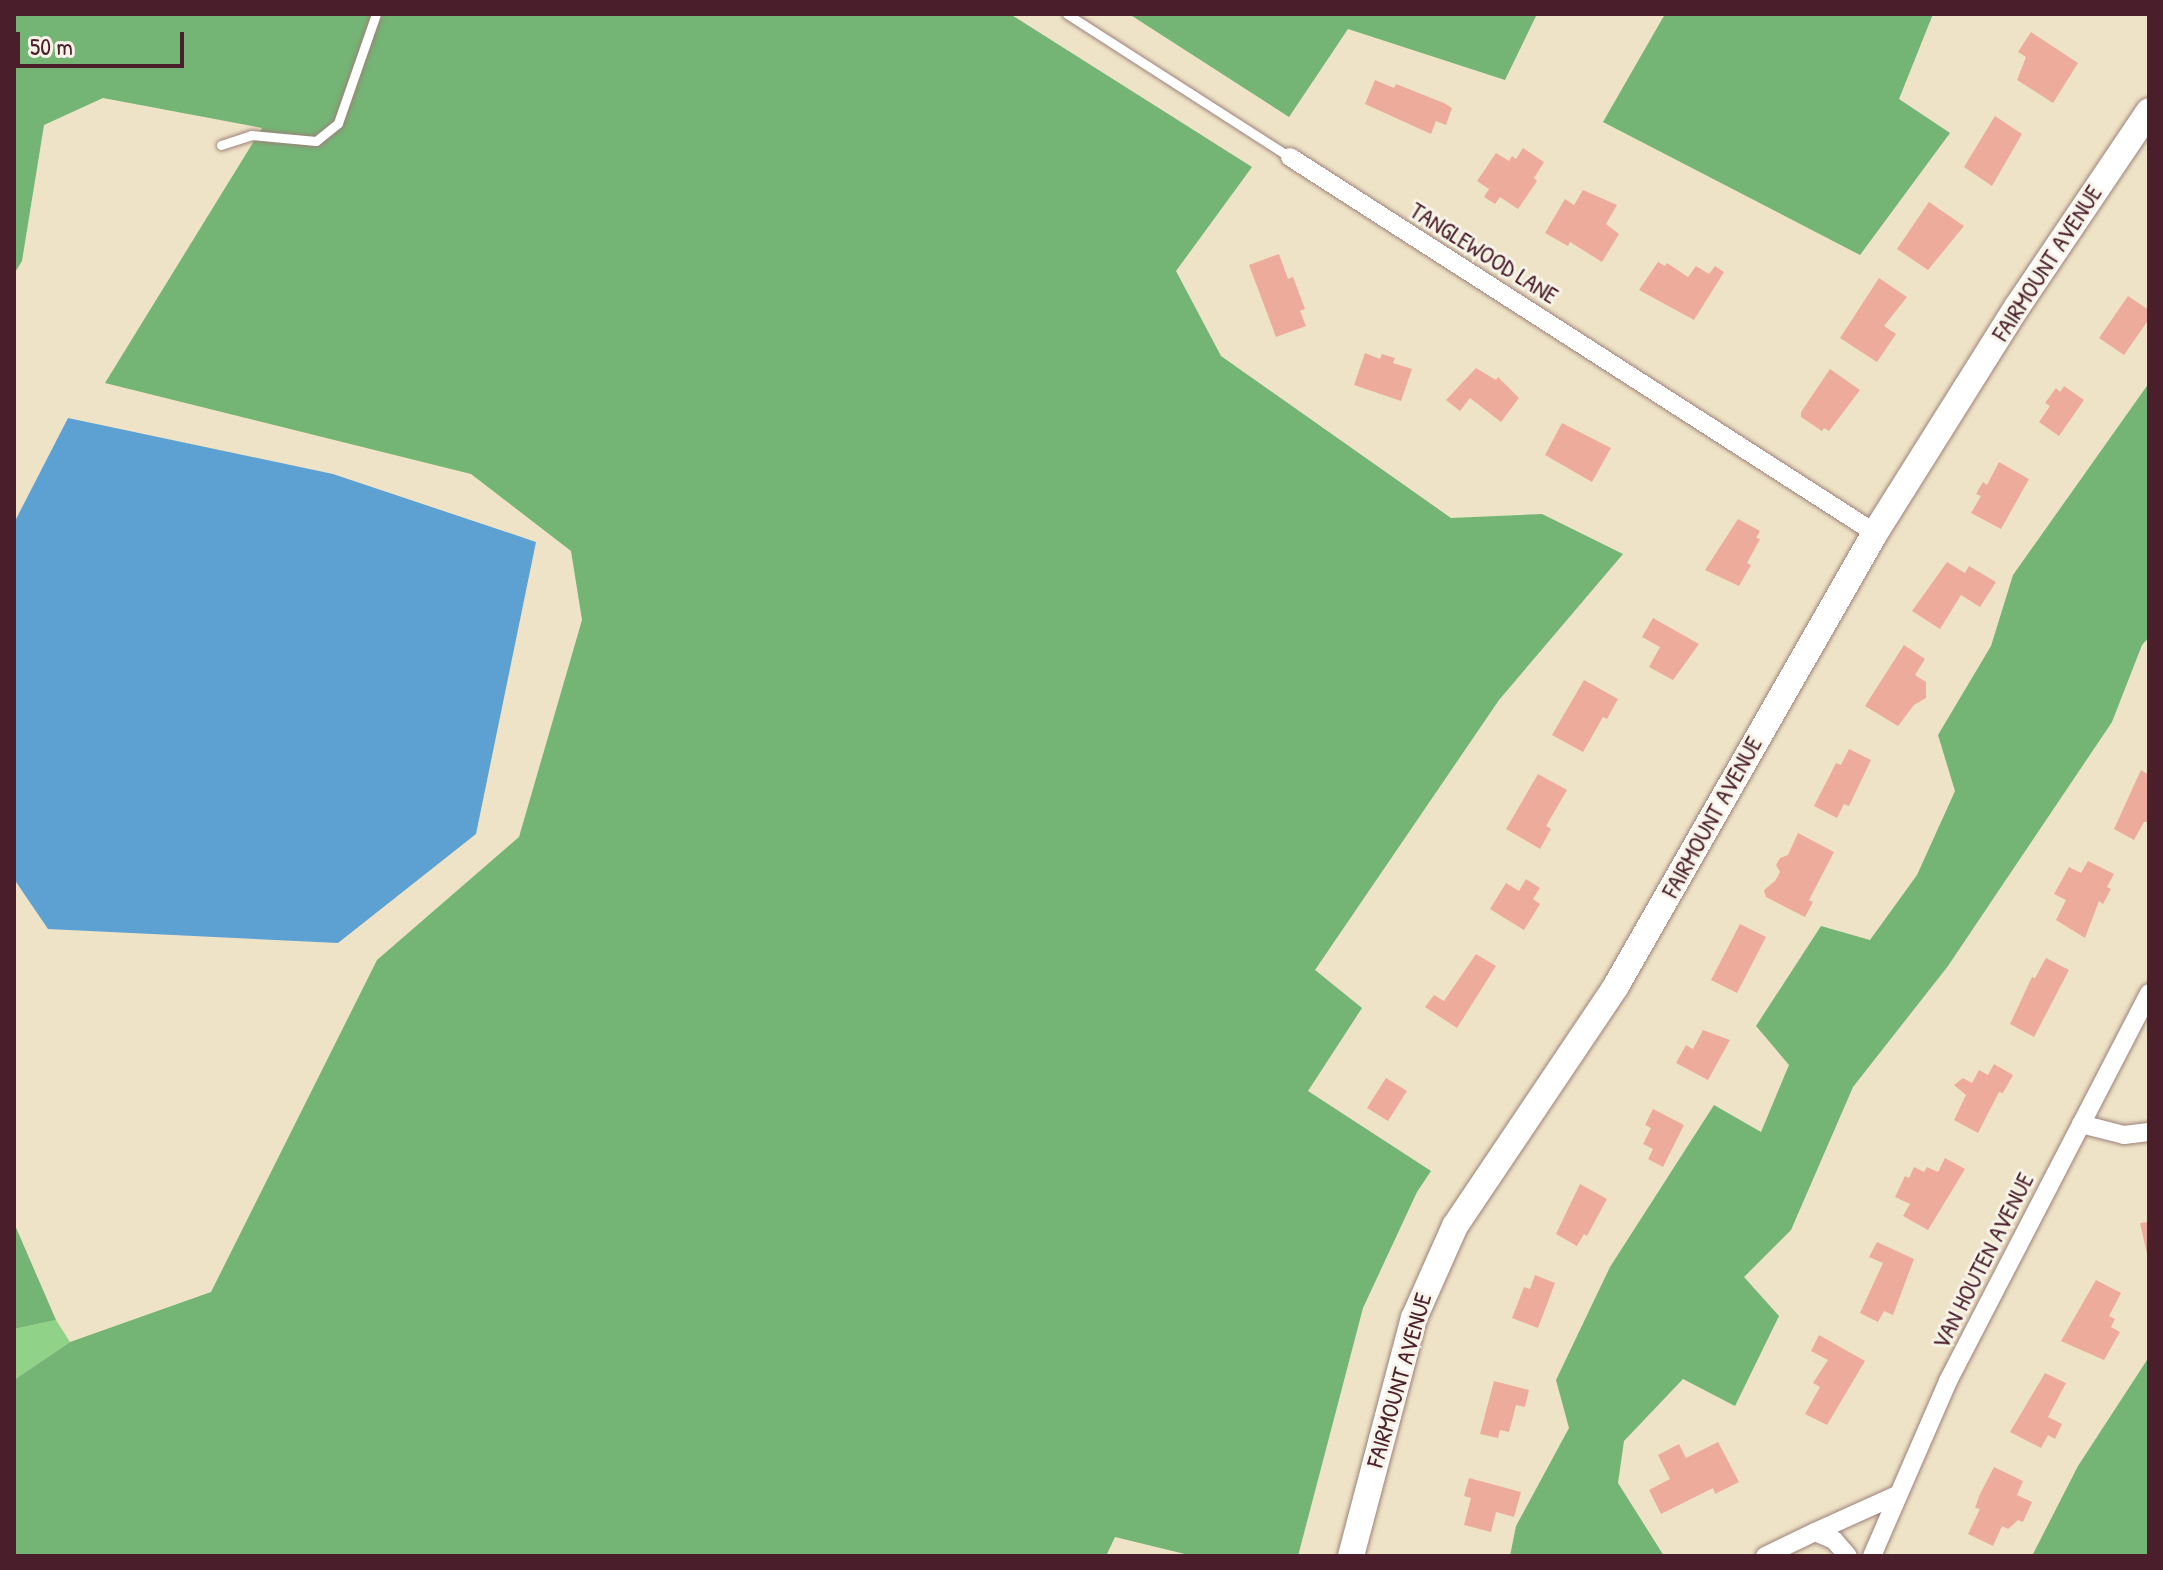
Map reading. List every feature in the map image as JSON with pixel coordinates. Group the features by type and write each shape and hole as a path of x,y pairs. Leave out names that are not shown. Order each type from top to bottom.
{"main road":[{"name":"FAIRMOUNT AVENUE","path":"1351,1556 1398,1370 1437,1258 1472,1197 1616,986 1875,533 2017,307 2149,111"}],"street":[{"name":"TANGLEWOOD LANE","path":"1290,157 1875,533"},
{"name":"VAN HOUTEN AVENUE","path":"1872,1556 1948,1381 2149,993"},
{"path":"2081,1124 2124,1135 2149,1132"},
{"path":"1765,1556 1897,1495"},
{"path":"1815,1532 1834,1540 1848,1556"}],"lane":[{"path":"221,145 251,135 316,141 338,123 376,14"},
{"name":"TANGLEWOOD LANE","path":"1067,14 1290,157"}],"green space":[{"path":"14,14 1010,14 1252,167 1176,271 1221,356 1451,518 1542,514 1623,554 1499,700 1315,970 1362,1008 1308,1091 1431,1171 1417,1192 1363,1308 1298,1556 1193,1556 1115,1537 1106,1556 14,1556 14,1380 70,1342 211,1292 377,960 519,837 582,620 571,551 471,474 105,383 262,128 103,98 44,125 22,261 14,274"},
{"path":"1129,14 1537,14 1505,80 1348,29 1289,117"},
{"path":"1665,14 1933,14 1899,99 1950,133 1860,255 1603,122"},
{"path":"2149,383 2149,637 2142,645 2112,722 1948,966 1853,1087 1791,1230 1744,1277 1779,1316 1735,1406 1683,1379 1624,1441 1618,1483 1664,1556 1510,1556 1516,1526 1569,1428 1556,1380 1610,1267 1714,1105 1761,1132 1789,1065 1756,1026 1821,926 1870,940 1917,875 1955,791 1938,735 1991,646 2013,575"},
{"path":"14,1223 56,1320 14,1329"},
{"path":"56,1320 70,1342 14,1380 14,1329"},
{"path":"2149,1357 2149,1556 2032,1556 2078,1466"}],"water":[{"path":"68,418 333,474 536,542 476,834 338,943 48,929 14,879 14,523"}],"building":[{"path":"2031,32 2078,63 2053,103 2017,80 2026,57 2018,52"},
{"path":"1375,80 1394,88 1396,84 1452,108 1446,125 1436,121 1431,134 1365,104"},
{"path":"1995,116 2022,134 1992,186 1964,167"},
{"path":"1523,148 1544,162 1534,178 1537,181 1518,209 1500,197 1495,204 1484,197 1489,189 1477,181 1496,153 1509,161 1512,156 1516,159"},
{"path":"1583,190 1617,205 1606,224 1619,234 1602,262 1570,242 1568,246 1545,233 1565,199 1574,205"},
{"path":"1929,202 1964,226 1928,270 1897,249"},
{"path":"1279,254 1288,279 1293,277 1305,309 1300,311 1306,326 1276,337 1249,265"},
{"path":"1658,262 1665,266 1667,263 1688,277 1696,266 1709,274 1715,266 1724,272 1694,320 1639,290"},
{"path":"1879,278 1907,297 1884,326 1896,334 1877,362 1840,338"},
{"path":"2128,296 2149,310 2149,319 2124,355 2099,338"},
{"path":"1365,353 1380,359 1382,354 1395,358 1393,363 1412,369 1401,401 1354,385"},
{"path":"1476,368 1496,380 1498,377 1519,398 1501,422 1470,398 1460,411 1446,400"},
{"path":"1830,369 1860,390 1829,431 1824,428 1822,431 1801,417 1801,412"},
{"path":"2064,386 2084,400 2059,436 2039,422 2050,406 2045,403 2056,388 2060,392"},
{"path":"1562,423 1611,448 1592,482 1545,455"},
{"path":"1999,462 2029,479 2001,529 1971,513 1981,496 1976,494 1983,482 1987,485"},
{"path":"1738,519 1760,531 1756,538 1760,539 1747,563 1751,565 1739,586 1705,570"},
{"path":"1947,562 1965,573 1969,566 1996,582 1980,607 1961,595 1940,629 1912,611"},
{"path":"1653,618 1699,644 1673,680 1649,667 1660,647 1642,637"},
{"path":"1904,645 1925,659 1915,675 1926,682 1926,698 1914,705 1898,726 1865,706"},
{"path":"1584,680 1618,699 1607,719 1603,717 1583,752 1552,735"},
{"path":"1849,749 1871,760 1849,806 1844,804 1837,818 1814,806 1836,763 1841,765"},
{"path":"2141,770 2149,775 2149,822 2144,822 2134,840 2114,829"},
{"path":"1538,774 1567,790 1546,826 1551,829 1540,849 1506,829"},
{"path":"1798,833 1834,852 1809,900 1813,902 1805,917 1766,897 1764,890 1775,881 1780,872 1776,865 1780,858 1788,855"},
{"path":"2088,861 2114,874 2107,887 2111,889 2103,904 2099,901 2085,938 2056,920 2066,900 2054,894 2069,867 2081,873"},
{"path":"1526,879 1540,888 1533,899 1540,904 1524,930 1490,909 1506,883 1519,891"},
{"path":"1740,924 1766,937 1737,993 1711,980"},
{"path":"1476,954 1496,966 1457,1028 1425,1007 1434,995 1444,1001"},
{"path":"2046,958 2069,970 2034,1037 2010,1024 2032,977 2035,978"},
{"path":"1703,1030 1730,1040 1708,1080 1676,1063 1686,1045 1693,1049"},
{"path":"1994,1064 2013,1075 2003,1093 1999,1092 1978,1133 1954,1120 1966,1095 1954,1085 1963,1078 1972,1083 1979,1070 1988,1075"},
{"path":"1386,1078 1407,1091 1388,1121 1367,1108"},
{"path":"1653,1109 1684,1125 1663,1167 1648,1159 1653,1149 1643,1144 1651,1128 1645,1125"},
{"path":"1945,1158 1965,1169 1928,1230 1903,1216 1910,1204 1895,1197 1905,1176 1909,1178 1914,1167 1924,1172 1927,1167 1938,1172"},
{"path":"1580,1184 1607,1199 1587,1236 1584,1234 1577,1246 1556,1234"},
{"path":"2149,1222 2149,1258 2148,1258 2140,1223"},
{"path":"1877,1242 1914,1259 1893,1315 1884,1311 1878,1322 1860,1313 1883,1263 1869,1257"},
{"path":"1535,1275 1555,1283 1538,1328 1512,1318 1524,1287 1530,1289"},
{"path":"2096,1280 2121,1293 2109,1316 2115,1319 2111,1327 2120,1332 2104,1360 2061,1341"},
{"path":"1819,1335 1865,1361 1827,1425 1805,1414 1820,1387 1813,1383 1828,1360 1811,1351"},
{"path":"2045,1373 2066,1383 2048,1417 2062,1424 2055,1439 2048,1435 2041,1448 2010,1432"},
{"path":"1494,1381 1529,1390 1525,1407 1516,1405 1509,1432 1500,1430 1498,1438 1480,1434"},
{"path":"1718,1442 1739,1482 1715,1494 1713,1488 1661,1514 1649,1490 1670,1479 1658,1455 1679,1444 1686,1458"},
{"path":"1994,1467 2023,1481 2017,1495 2032,1502 2023,1522 2018,1520 2008,1529 2002,1526 1993,1546 1968,1534 1980,1509 1975,1508 1979,1496"},
{"path":"1469,1478 1521,1492 1514,1517 1496,1512 1491,1532 1464,1525 1471,1498 1464,1496"}]}
